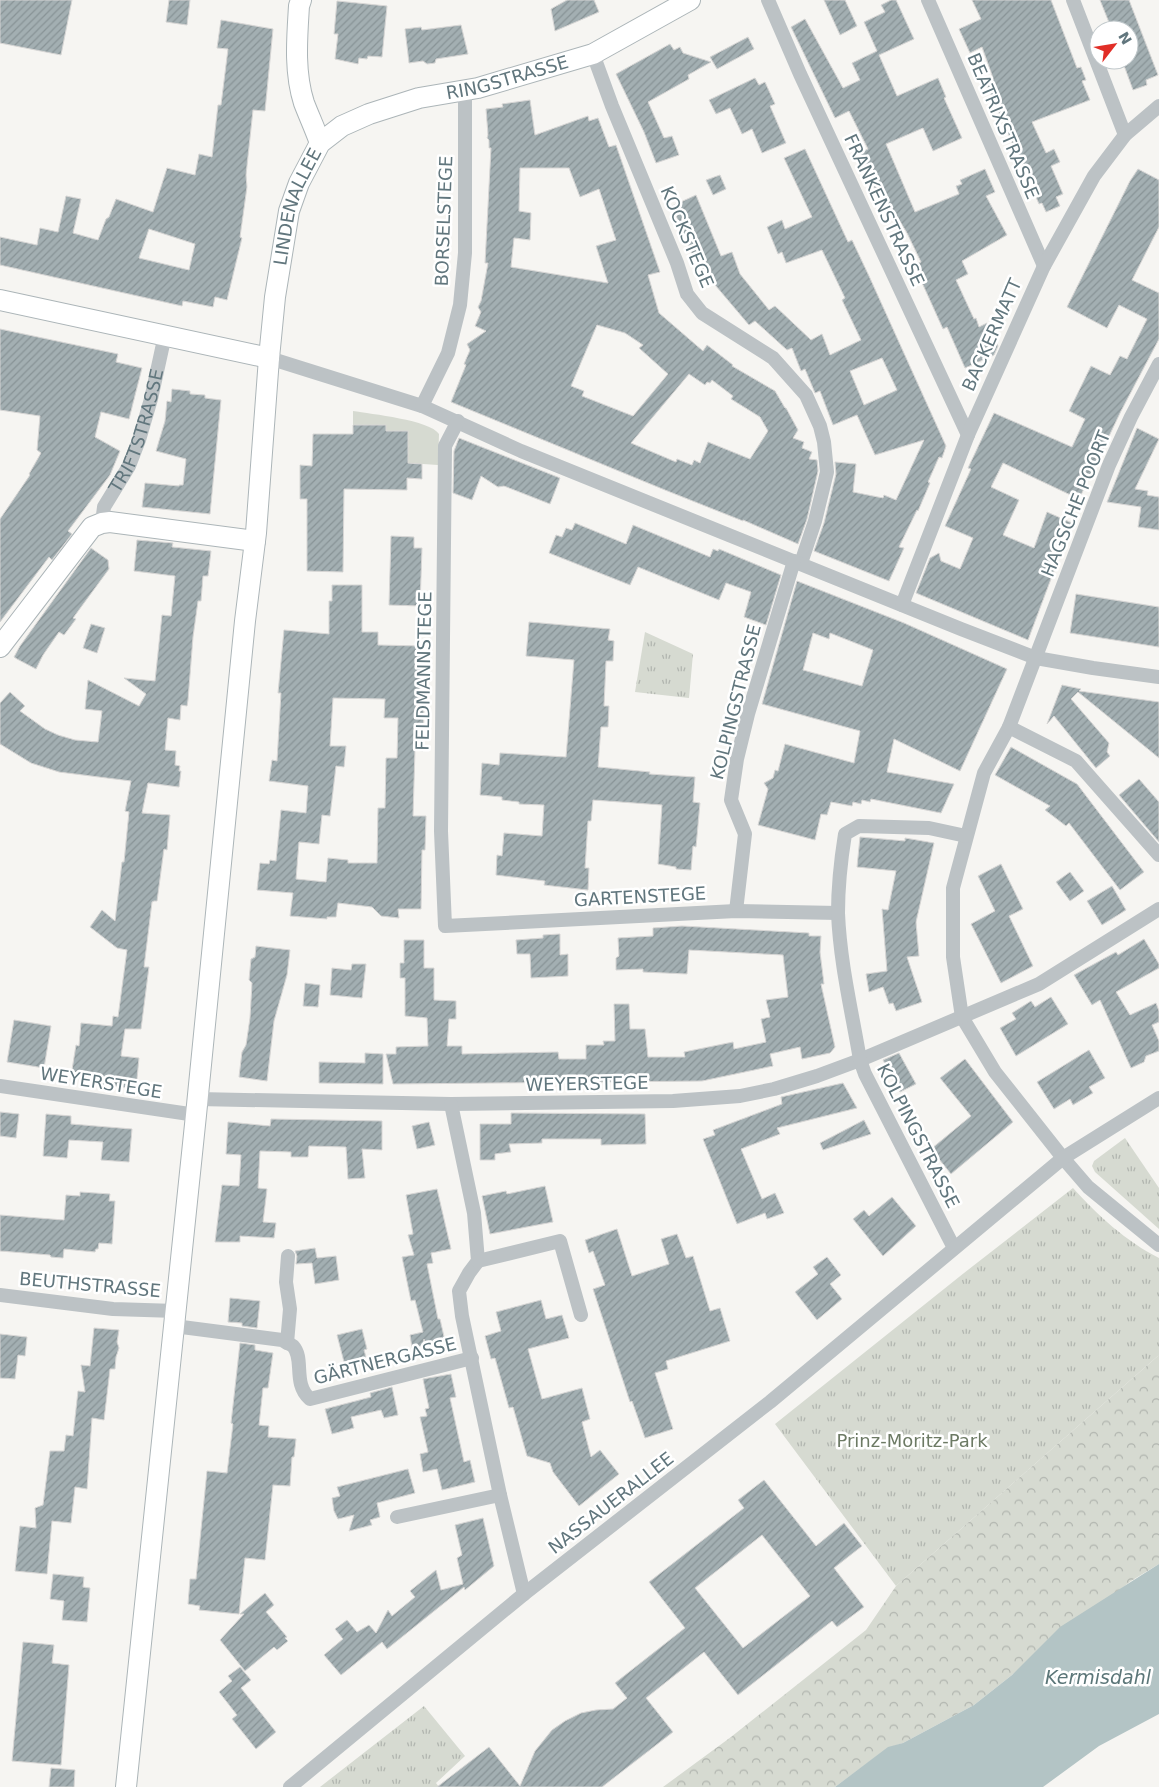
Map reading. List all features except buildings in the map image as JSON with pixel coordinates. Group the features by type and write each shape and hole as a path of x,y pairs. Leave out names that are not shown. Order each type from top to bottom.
{"main road":[{"name":"LINDENALLEE","path":"126,1787 197,1107 244,630 255,541 269,358 278,280 289,212 299,183 320,142 304,102 300,85 296,44 301,0"},
{"name":"RINGSTRASSE","path":"320,142 342,126 370,114 419,98 478,88 593,54 690,0"},
{"path":"0,300 269,358"},
{"path":"0,647 92,527 110,522 255,541"}],"street":[{"name":"FRANKENSTRASSE","path":"768,0 800,74 968,435"},
{"name":"BEATRIXSTRASSE","path":"928,0 1044,266"},
{"path":"1073,0 1125,135"},
{"name":"KOCKSTEGE","path":"593,54 687,294 702,313 773,358 806,395 820,426 824,442 827,472 815,521 797,562"},
{"name":"BORSELSTEGE","path":"422,406 448,353 460,306 465,244 465,133 462,91"},
{"name":"BACKERMATT","path":"902,605 968,435 1044,266 1094,176 1125,135 1159,106"},
{"name":"TRIFTSTRASSE","path":"102,523 104,507 129,466 139,440 166,335"},
{"path":"269,358 422,406 522,451 1036,658 1159,677"},
{"name":"HAGSCHE POORT","path":"962,1017 953,957 953,888 984,773 1009,727 1109,466 1131,417 1158,367"},
{"name":"FELDMANNSTEGE","path":"445,926 441,831 444,446 458,421"},
{"name":"KOLPINGSTRASSE","path":"736,911 745,834 730,800 737,759 748,714 797,562"},
{"path":"1009,727 1076,762 1159,855"},
{"name":"KOLPINGSTRASSE","path":"954,1248 865,1074 860,1060 842,962 838,912 841,857 845,834 859,826 929,828 966,836"},
{"name":"WEYERSTEGE","path":"0,1086 197,1107 673,1101 740,1096 783,1086 860,1060 1038,984 1159,910"},
{"name":"GARTENSTEGE","path":"445,926 736,911 838,912"},
{"path":"962,1017 995,1072 1062,1158 1088,1187 1159,1245"},
{"name":"NASSAUERALLEE","path":"290,1787 524,1594 770,1402 1062,1158 1159,1098"},
{"path":"451,1104 474,1213 478,1261"},
{"path":"524,1594 500,1495 462,1316 459,1291 478,1261 560,1241 581,1315"},
{"name":"GÄRTNERGASSE","path":"288,1256 286,1282 290,1309 288,1343 293,1346 297,1354 302,1392 310,1399 472,1358"},
{"name":"BEUTHSTRASSE","path":"0,1295 175,1319"},
{"path":"175,1319 282,1340 288,1343"},
{"path":"397,1517 500,1495"}],"green space":[{"path":"353,411 413,421 433,429 439,434 438,465 408,463 408,431 386,431 386,425 353,425"},
{"path":"645,632 693,654 689,698 635,692"},
{"path":"1125,1138 1159,1188 1159,1229 1095,1172 1092,1166 1094,1161"},
{"name":"Prinz-Moritz-Park","path":"1073,1188 1113,1227 1135,1244 1159,1258 1159,1355 896,1586 775,1424"},
{"path":"1159,1355 1159,1564 1131,1581 974,1705 903,1743 888,1748 835,1787 663,1787 731,1737 866,1630 896,1586"},
{"path":"424,1706 465,1756 436,1783 439,1787 320,1787"}],"water":[{"name":"Kermisdahl","path":"1159,1564 1159,1714 1099,1746 1043,1787 835,1787 888,1747 903,1743 974,1705 1012,1675 1060,1627"}]}
